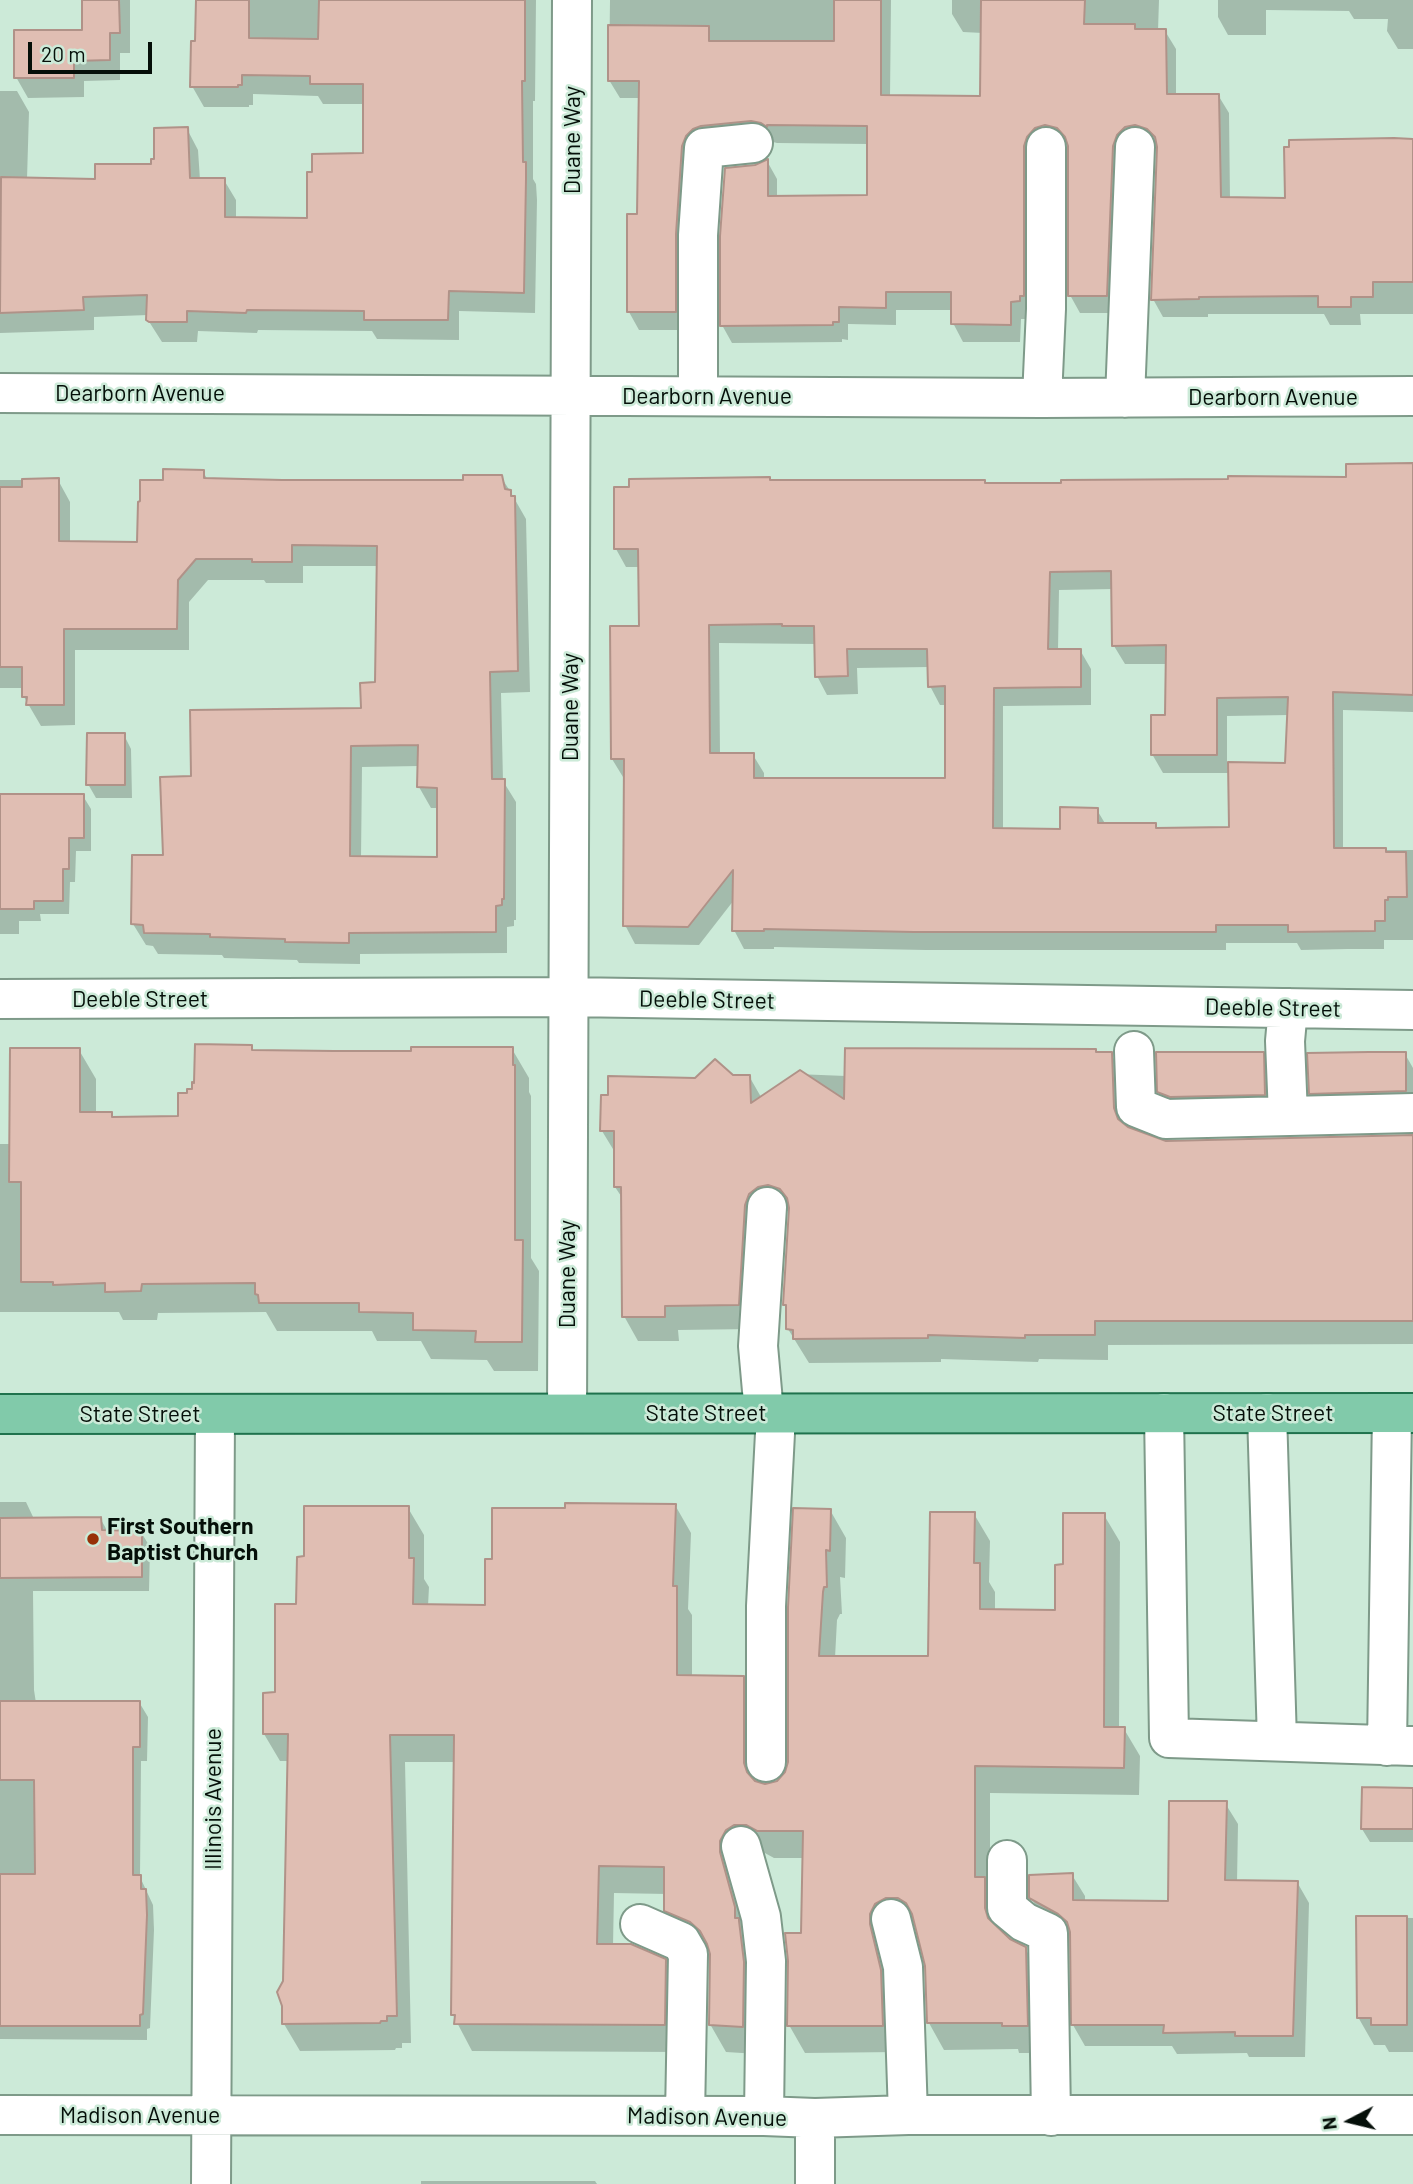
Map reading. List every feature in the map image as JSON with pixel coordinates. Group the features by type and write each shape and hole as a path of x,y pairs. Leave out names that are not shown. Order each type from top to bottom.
{"main road":[{"name":"State Street","path":"0,1414 1402,1413"}],"street":[{"name":"Duane Way","path":"567,1413 572,0"},
{"path":"698,395 698,248 704,148 754,143"},
{"path":"1042,398 1046,309 1046,147"},
{"path":"1125,398 1135,147"},
{"name":"Dearborn Avenue","path":"0,393 1042,398 1413,396"},
{"name":"Deeble Street","path":"0,999 568,998 1413,1010"},
{"path":"1287,1116 1285,1041 1288,1008"},
{"path":"1134,1051 1136,1107 1166,1119 1413,1112"},
{"path":"766,1762 770,1413 758,1346 767,1208"},
{"path":"1164,1413 1169,1738 1400,1746 1402,1413"},
{"path":"1267,1413 1276,1741"},
{"name":"Illinois Avenue","path":"211,2184 215,1414"},
{"path":"741,1846 761,1917 766,1961 764,2116"},
{"path":"1007,1860 1007,1908 1024,1922 1048,1933 1051,2116"},
{"path":"891,1919 904,1967 908,2115"},
{"path":"640,1924 681,1942 688,1954 685,2116"},
{"name":"Madison Avenue","path":"0,2115 815,2118 908,2115 1413,2115"},
{"path":"815,2118 815,2184"}],"building":[{"path":"82,0 119,0 120,33 110,33 110,60 74,61 74,78 14,78 14,30 82,30"},
{"path":"196,0 249,0 249,38 318,39 319,0 525,0 525,81 522,81 523,162 526,162 524,293 449,291 448,320 364,320 364,311 247,310 246,313 187,311 187,322 149,322 146,320 147,295 83,297 84,310 0,313 1,177 95,179 95,164 151,164 151,159 154,159 154,128 188,127 190,178 225,178 225,217 307,218 307,172 312,172 312,154 363,153 363,84 310,84 310,76 242,75 242,85 238,87 190,87 191,41 195,41"},
{"path":"834,0 881,0 881,95 980,96 981,0 1085,0 1084,24 1135,24 1135,29 1166,29 1167,94 1219,94 1221,197 1285,198 1284,147 1289,147 1289,140 1413,139 1413,282 1373,282 1373,297 1351,297 1351,307 1318,307 1318,296 1151,300 1157,147 1155,137 1147,129 1135,125 1125,127 1117,135 1113,146 1107,296 1068,296 1068,146 1065,137 1057,128 1045,125 1035,128 1027,137 1024,146 1024,296 1020,296 1020,301 1011,302 1011,325 951,324 951,292 886,292 886,308 839,307 839,322 833,322 833,325 720,326 720,236 725,168 755,165 768,159 768,196 867,195 867,126 767,127 751,121 701,126 686,136 682,146 676,234 676,312 627,312 627,214 637,214 639,81 608,81 608,25 709,26 709,41 834,41"},
{"path":"1413,463 1413,695 1333,692 1334,848 1386,848 1386,852 1406,852 1407,897 1388,897 1388,900 1385,900 1385,921 1375,921 1375,931 1288,932 1288,925 1216,925 1216,932 732,931 733,870 688,927 623,926 624,759 611,759 610,626 639,626 638,549 614,549 614,487 629,487 629,479 770,477 770,480 985,480 985,483 1061,483 1061,480 1228,479 1228,476 1346,477 1346,464","holes":["1111,571 1112,646 1166,645 1165,715 1151,715 1151,755 1217,755 1217,698 1288,697 1285,763 1228,762 1229,827 1156,828 1156,823 1098,823 1098,808 1060,807 1060,829 993,828 994,688 1081,687 1081,649 1048,649 1050,572","709,625 814,626 815,677 848,676 847,649 927,649 928,687 945,686 945,778 754,778 754,753 710,753"]},
{"path":"163,469 204,470 204,478 282,480 463,480 463,475 502,475 505,489 511,490 511,496 515,496 518,671 490,672 492,779 505,779 504,899 502,905 496,906 496,932 349,933 349,943 285,942 285,939 210,937 210,934 144,933 143,925 131,924 132,855 163,855 160,777 191,776 190,710 361,708 360,683 375,682 377,546 292,545 292,562 196,559 178,580 177,629 64,629 64,705 26,705 27,697 22,697 22,667 0,667 0,487 22,487 22,479 59,478 59,541 137,542 140,480 163,480","holes":["418,745 417,787 437,788 437,857 350,856 351,746"]},
{"path":"87,733 125,733 125,785 86,785"},
{"path":"0,794 84,794 84,838 69,838 69,869 63,869 63,901 34,901 34,909 0,909"},
{"path":"195,1044 252,1045 252,1050 334,1051 411,1051 411,1047 513,1047 515,1240 523,1240 522,1342 475,1342 476,1331 413,1330 413,1313 359,1312 359,1303 259,1303 258,1295 255,1294 255,1283 142,1284 141,1291 105,1292 105,1283 53,1285 53,1282 21,1282 21,1182 9,1182 10,1048 80,1048 80,1112 112,1112 112,1117 178,1116 178,1093 187,1093 187,1089 192,1089 192,1082 194,1083"},
{"path":"845,1048 1096,1049 1096,1052 1112,1052 1114,1108 1118,1119 1128,1127 1166,1141 1413,1135 1413,1321 1095,1321 1095,1335 1025,1335 1025,1338 928,1335 928,1338 793,1339 793,1330 786,1329 786,1305 783,1305 789,1208 787,1198 780,1189 768,1185 758,1187 749,1194 745,1205 739,1305 665,1306 665,1317 622,1317 621,1187 614,1187 614,1131 600,1131 601,1095 608,1095 608,1076 695,1078 715,1059 733,1075 750,1075 751,1103 800,1070 844,1099"},
{"path":"1156,1052 1264,1052 1265,1095 1170,1097 1157,1092"},
{"path":"1406,1052 1406,1091 1309,1094 1307,1053"},
{"path":"565,1503 676,1504 673,1586 677,1586 677,1675 744,1676 744,1763 747,1772 755,1781 765,1784 777,1781 785,1772 788,1762 788,1607 793,1508 831,1509 830,1551 826,1550 827,1587 824,1587 823,1592 819,1656 928,1656 930,1512 975,1512 974,1563 980,1563 980,1609 1055,1610 1055,1565 1063,1564 1063,1513 1105,1513 1104,1727 1125,1727 1124,1768 975,1766 975,1877 985,1877 985,1908 988,1918 1010,1939 1026,1947 1028,2026 1002,2026 1002,2023 927,2023 925,1966 912,1914 906,1903 898,1898 886,1898 875,1904 870,1914 881,1970 883,2026 787,2026 788,1961 785,1933 801,1933 803,1831 757,1831 746,1825 734,1825 726,1830 720,1841 720,1852 735,1907 735,1918 739,1918 744,1962 743,2027 709,2025 710,1954 700,1931 690,1922 664,1911 664,1867 599,1866 597,1944 631,1944 666,1959 665,2025 454,2024 455,2015 451,2015 454,1735 390,1735 397,2016 387,2016 387,2021 380,2023 282,2024 282,2006 277,1992 283,1981 288,1734 263,1734 263,1693 275,1692 275,1604 296,1604 297,1557 304,1556 304,1506 409,1506 409,1558 414,1558 413,1604 485,1605 485,1559 492,1559 492,1508 565,1508"},
{"path":"101,1517 102,1530 142,1531 142,1577 0,1578 0,1518"},
{"path":"0,1701 140,1701 140,1747 133,1747 133,1875 141,1875 141,1889 146,1889 147,1915 143,2014 140,2015 140,2026 0,2026 0,1874 35,1874 34,1780 0,1780"},
{"path":"1362,1787 1413,1788 1413,1829 1361,1829"},
{"path":"1169,1801 1227,1801 1225,1880 1298,1881 1293,2036 1235,2036 1235,2032 1163,2033 1164,2025 1071,2025 1070,1932 1067,1922 1058,1914 1029,1898 1029,1875 1073,1873 1073,1900 1168,1901"},
{"path":"1356,1916 1407,1916 1407,2025 1371,2025 1371,2018 1357,2018"}],"place":[{"name":"First Southern Baptist Church","path":"93,1539"}]}
